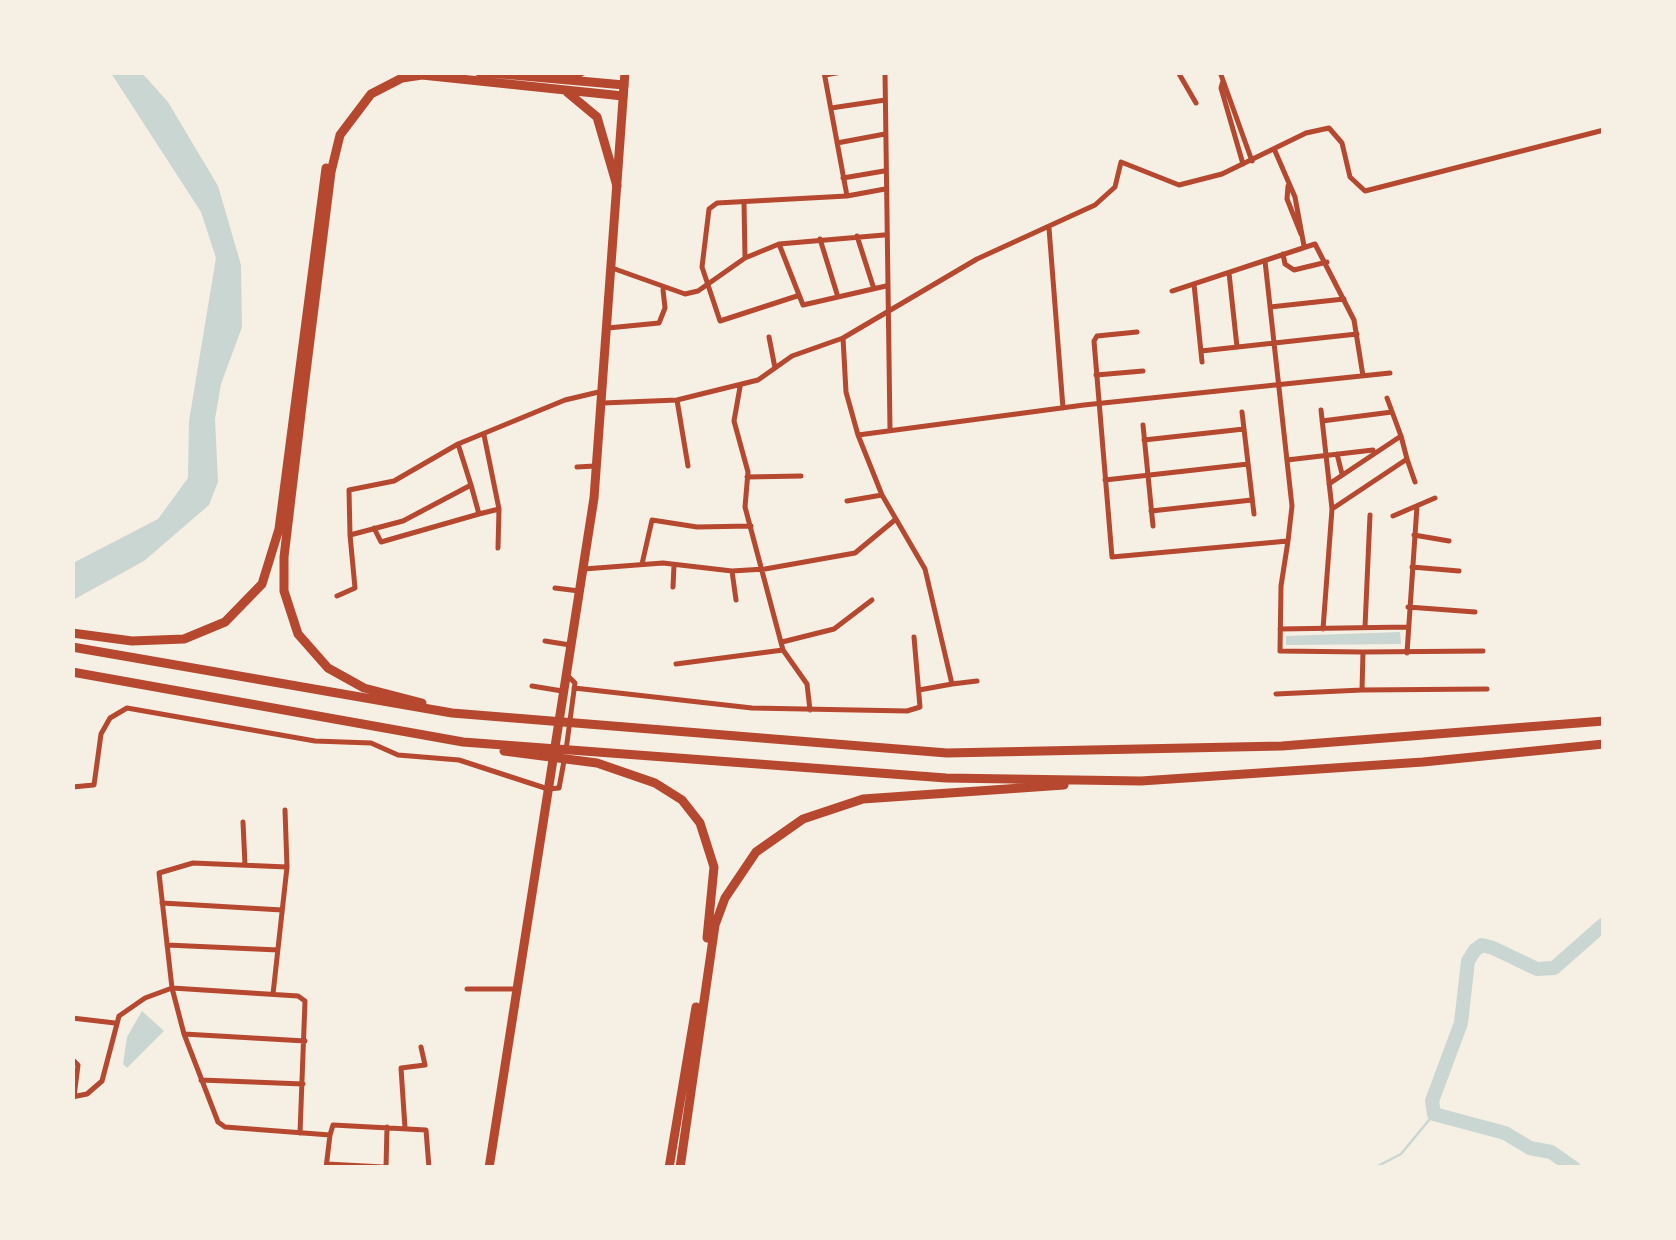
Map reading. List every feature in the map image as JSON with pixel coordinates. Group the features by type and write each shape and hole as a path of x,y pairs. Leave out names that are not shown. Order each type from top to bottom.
{"highway":[{"path":"72,632 132,641 184,639 225,622 262,584 279,529 304,311 331,146 341,120 356,100 380,82 405,72"},
{"path":"479,72 623,91"},
{"path":"562,84 581,72"},
{"path":"488,1168 598,466 625,72"},
{"path":"466,714 342,678 306,646 287,605 284,556 331,172 340,135 356,108 371,94 402,78 436,75 562,84 597,117 617,186"},
{"path":"72,647 229,678 466,714 947,753 1282,746 1602,722"},
{"path":"72,672 598,763 669,790 700,824 714,867 713,899 670,1168"},
{"path":"463,742 946,778 1141,781"},
{"path":"680,1168 715,925 739,874 777,834 822,810 885,796 1423,762 1604,744"}],"street":[{"path":"842,72 824,74 847,196"},
{"path":"885,72 884,235 890,429"},
{"path":"1178,72 1196,103"},
{"path":"1220,72 1252,161"},
{"path":"1223,81 1221,88 1244,164"},
{"path":"831,108 885,100"},
{"path":"337,596 355,588 349,490 394,480 458,444 577,396 677,400 740,387 809,348 843,338 977,259 1049,228 1108,196 1115,187 1119,162 1131,163 1175,185 1244,164 1306,133 1329,128 1342,143 1350,177 1365,191 1604,130"},
{"path":"836,144 885,134"},
{"path":"1276,151 1295,196 1304,226 1302,234"},
{"path":"844,178 884,171"},
{"path":"1288,185 1287,198 1305,247"},
{"path":"797,296 720,321 702,267 706,214 717,203 847,196 885,188"},
{"path":"744,202 746,258"},
{"path":"1049,228 1063,408"},
{"path":"612,268 685,294 707,285 746,258 779,244 884,235"},
{"path":"858,236 873,287"},
{"path":"820,239 837,294"},
{"path":"779,244 797,296 805,306 886,286"},
{"path":"1172,291 1318,246 1358,334 1363,376"},
{"path":"1283,254 1284,264 1294,270 1327,262"},
{"path":"1265,260 1292,506 1280,651 1483,651"},
{"path":"1229,272 1238,347"},
{"path":"1194,284 1202,362"},
{"path":"608,328 659,323 665,308 663,289"},
{"path":"1270,307 1344,300"},
{"path":"1137,332 1095,338 1112,557 1288,541"},
{"path":"1201,351 1358,334"},
{"path":"768,337 776,370"},
{"path":"843,338 846,392 858,435 882,495 924,568 935,596 952,684"},
{"path":"1096,375 1143,371"},
{"path":"858,435 1098,403 1390,374"},
{"path":"740,387 735,432 748,476 745,507 765,569 783,650 807,684 810,710"},
{"path":"1387,398 1415,482"},
{"path":"677,400 688,466"},
{"path":"1321,410 1332,509 1322,629"},
{"path":"1242,412 1254,514"},
{"path":"1322,420 1392,412"},
{"path":"1143,425 1152,526"},
{"path":"1144,440 1244,429"},
{"path":"484,435 499,509 498,548"},
{"path":"1328,484 1401,436"},
{"path":"458,444 478,514"},
{"path":"1287,460 1378,450"},
{"path":"1337,454 1342,474"},
{"path":"1332,509 1407,459"},
{"path":"1104,480 1248,464"},
{"path":"576,467 598,466"},
{"path":"748,476 802,476"},
{"path":"350,535 418,515 471,484"},
{"path":"847,501 882,495"},
{"path":"1393,516 1434,498"},
{"path":"1151,511 1252,500"},
{"path":"1407,653 1416,506"},
{"path":"374,528 381,542 499,509"},
{"path":"1365,627 1370,515"},
{"path":"583,569 642,564 732,571 765,569 855,553 896,519"},
{"path":"642,564 652,520 697,528 750,526"},
{"path":"1414,535 1449,540"},
{"path":"673,587 674,565"},
{"path":"1412,567 1459,570"},
{"path":"732,571 736,600"},
{"path":"555,588 579,591"},
{"path":"782,642 834,629 872,600"},
{"path":"1408,607 1476,612"},
{"path":"1279,631 1407,627"},
{"path":"573,692 810,710 907,712 919,708 914,637"},
{"path":"545,642 570,645"},
{"path":"676,664 783,650"},
{"path":"1362,690 1364,652"},
{"path":"72,787 94,785 101,734 110,718 127,708 314,741 371,743 392,754 459,760 556,790 562,783 573,692 573,680 565,673"},
{"path":"919,690 978,682"},
{"path":"532,686 561,693"},
{"path":"1276,694 1488,690"},
{"path":"273,994 287,867 285,810"},
{"path":"243,822 245,865"},
{"path":"287,867 193,863 160,871 172,988 184,1034 216,1118 224,1127 327,1135"},
{"path":"162,903 282,910"},
{"path":"167,945 278,950"},
{"path":"72,1059 78,1065 73,1097 86,1094 102,1081 115,1022 129,1007 172,988 299,996 305,1001 300,1132"},
{"path":"468,989 516,989"},
{"path":"72,1018 115,1022"},
{"path":"184,1034 305,1040"},
{"path":"405,1128 401,1068 425,1065 421,1047"},
{"path":"202,1080 303,1084"},
{"path":"402,1168 327,1166 327,1135 333,1125 429,1132 429,1168"},
{"path":"386,1167 387,1128"},
{"path":"72,1141 72,1150"}],"shaded area":[{"path":"111,73 142,73 168,102 218,186 241,265 242,327 221,384 215,419 218,482 209,505 144,561 73,600 73,563 158,519 188,478 189,421 216,258 201,212"},
{"path":"1400,632 1401,644 1286,645 1286,636"},
{"path":"142,1011 164,1031 127,1068 123,1064 127,1037"}],"waterway":[{"path":"1574,1168 1551,1152 1530,1148 1505,1133 1434,1114 1432,1101 1461,1023 1468,961 1475,950 1482,945 1537,969 1554,968 1604,924"},
{"path":"1374,1168 1401,1154 1434,1114"}]}
